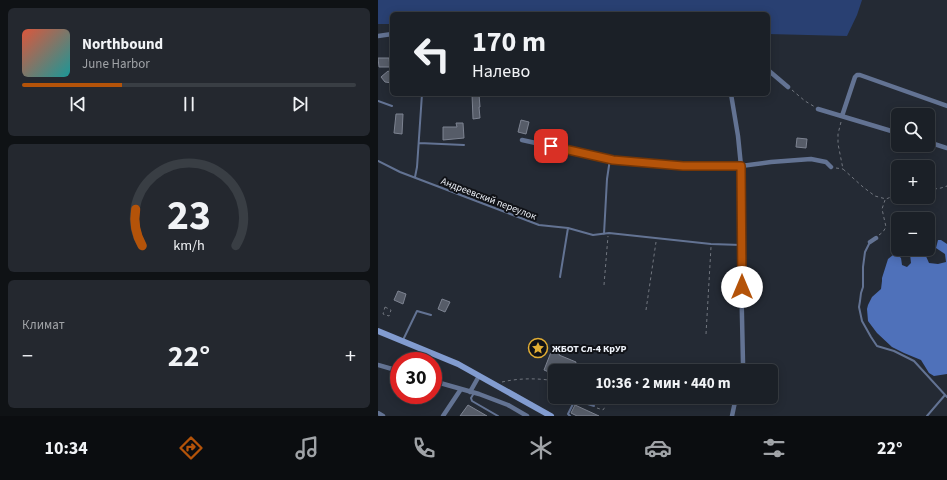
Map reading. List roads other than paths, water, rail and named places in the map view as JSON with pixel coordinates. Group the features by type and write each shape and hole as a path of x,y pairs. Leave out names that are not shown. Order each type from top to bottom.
{"main road":[{"path":"378,331 458,364 551,416"}],"street":[{"path":"378,36 390,34"},
{"path":"770,72 788,86"},
{"path":"842,116 856,75 860,75 947,106"},
{"path":"731,96 741,166 743,364"},
{"path":"818,109 891,131"},
{"path":"522,140 610,159 683,166 741,166 811,159 826,162 831,167"},
{"path":"935,144 947,148"},
{"path":"870,242 876,238"},
{"path":"378,365 390,368"},
{"path":"472,392 479,376"},
{"path":"442,384 472,392 508,405 527,416"},
{"path":"443,416 461,389"},
{"path":"732,416 735,404"},
{"path":"378,413 383,416"}],"lane":[{"path":"416,177 422,96"},
{"path":"378,101 392,106"},
{"path":"419,143 464,145"},
{"path":"604,234 607,179 610,159"},
{"name":"Андреевский переулок","path":"378,161 400,172 539,225 568,228 594,235 609,233 742,246"},
{"path":"560,277 568,228"},
{"path":"870,242 865,252 863,268 863,287 860,301 862,321 877,346 914,361 946,396 927,416"},
{"path":"402,341 417,311 431,315"},
{"path":"472,392 472,401 498,416"},
{"path":"570,416 568,414 574,402 578,401 594,406"},
{"path":"516,416 520,412"}],"place":[{"name":"ЖБОТ Сл-4 КрУР","path":"538,348"}]}
